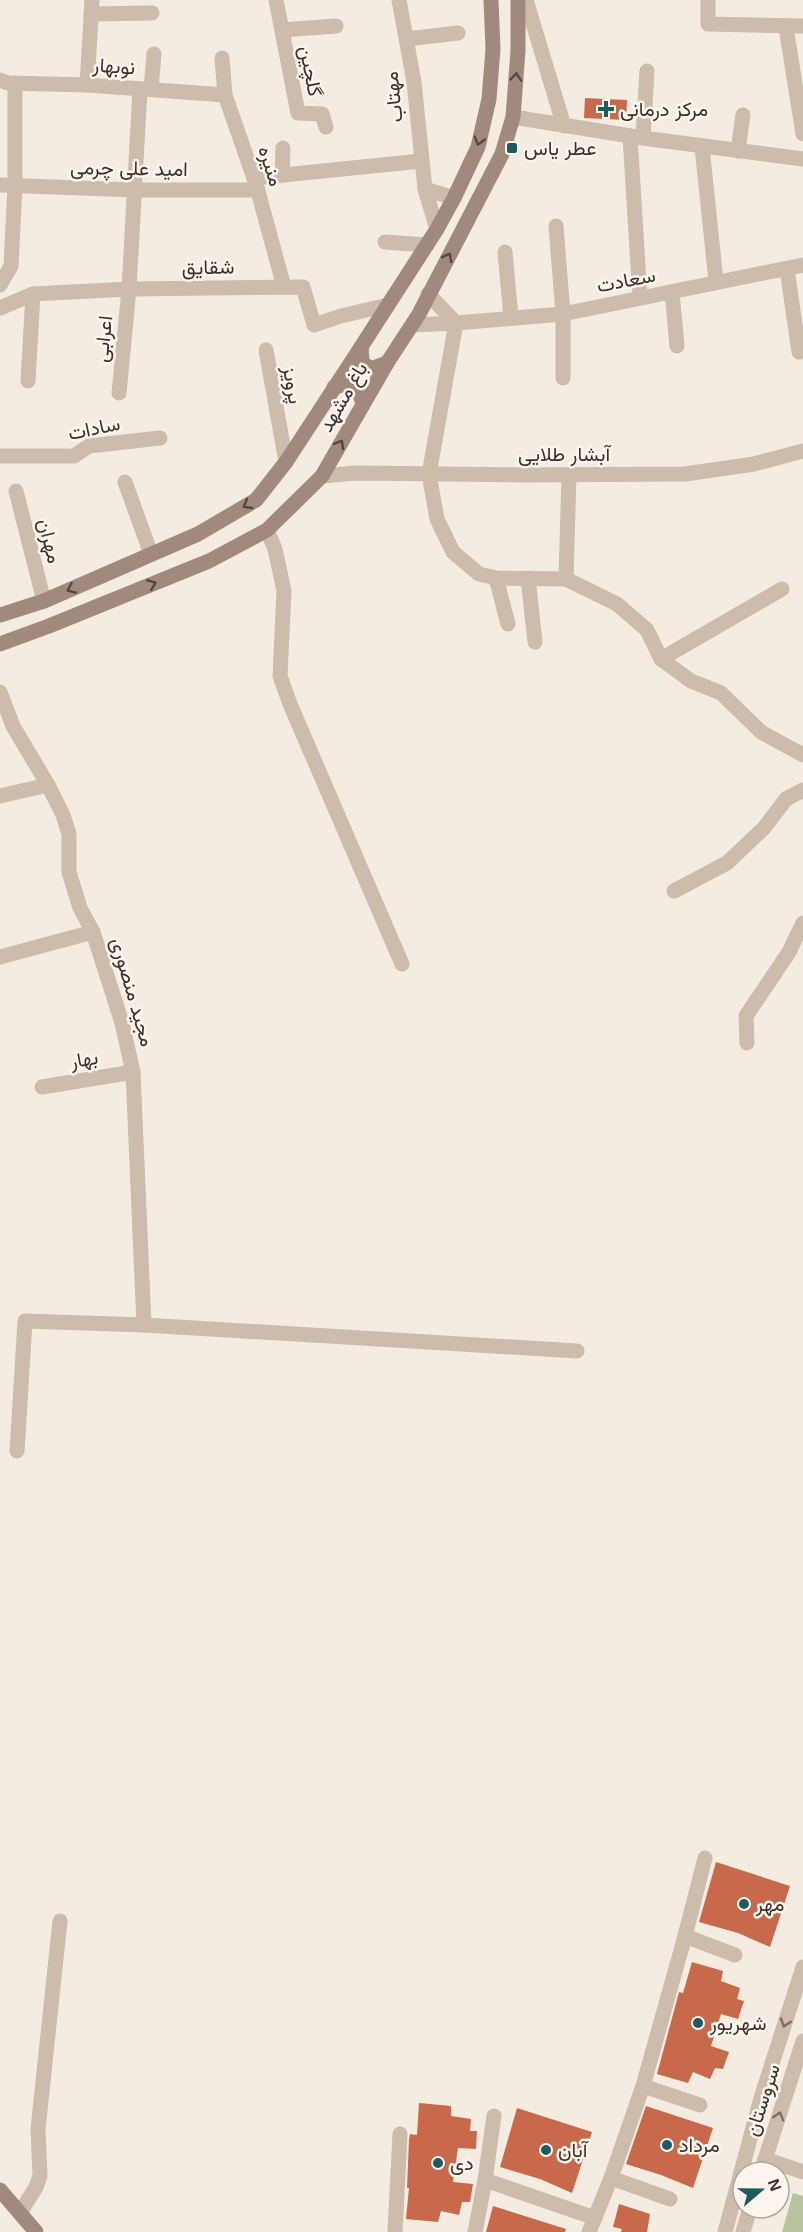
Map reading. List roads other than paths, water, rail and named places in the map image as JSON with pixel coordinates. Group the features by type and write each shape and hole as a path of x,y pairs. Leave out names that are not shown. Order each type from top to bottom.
{"main road":[{"name":"باغ مشهد","path":"0,615 44,601 198,534 256,500 286,462 427,245 454,198 478,147 489,99 494,49 491,0"},
{"name":"باغ مشهد","path":"0,644 209,561 267,530 322,476 387,363 412,325 502,154 513,117 518,51 518,0"},
{"path":"494,49 518,51"},
{"path":"361,347 362,361 366,367 373,368 387,363"},
{"path":"334,387 348,384 359,392 363,404"},
{"path":"0,2190 36,2232"}],"street":[{"name":"گلچین","path":"276,0 298,113 322,114 326,127"},
{"name":"مهتاب","path":"399,0 414,82 425,189 437,229"},
{"path":"526,0 564,126"},
{"path":"708,0 708,24 803,27"},
{"path":"87,85 92,7 152,13"},
{"path":"282,30 336,26"},
{"path":"786,27 803,134"},
{"path":"407,39 458,33"},
{"name":"اعرابی","path":"119,393 135,190 146,89 154,54"},
{"name":"منیره","path":"222,58 225,95 256,184 284,287"},
{"path":"640,298 636,137 646,72"},
{"path":"0,285 11,266 8,82"},
{"name":"نوبهار","path":"8,82 225,95"},
{"path":"738,151 743,115"},
{"path":"513,117 702,147 803,159"},
{"path":"702,147 716,281"},
{"path":"282,175 283,148"},
{"path":"256,184 282,175 421,161"},
{"name":"امید علی چرمی","path":"8,186 135,190 256,184"},
{"path":"425,189 454,198"},
{"path":"556,226 563,314 563,378"},
{"path":"384,242 427,245"},
{"path":"505,252 511,317"},
{"name":"سعادت","path":"412,325 563,314 803,265"},
{"path":"787,269 799,352"},
{"name":"شقایق","path":"0,308 33,294 129,289 303,287 314,325 341,315 388,305"},
{"path":"672,292 677,346"},
{"path":"28,381 33,294"},
{"path":"428,294 456,323 429,474 437,519 453,552 479,574 496,578 566,579 617,604 647,630 661,659 692,681 721,693 761,732 803,755"},
{"name":"پرویز","path":"266,350 286,462"},
{"name":"سادات","path":"0,456 74,456 89,446 160,438"},
{"name":"آبشار طلایی","path":"322,476 356,473 685,474 754,464 803,451"},
{"path":"566,579 569,475"},
{"path":"125,482 151,554"},
{"name":"مهران","path":"16,491 44,601"},
{"path":"267,530 275,549 284,591 280,676 294,715 402,964"},
{"path":"496,578 508,624"},
{"path":"528,578 535,642"},
{"path":"661,659 782,589"},
{"name":"مجید منصوری","path":"0,692 7,728 48,785 69,834 69,872 80,908 93,932 122,1023 134,1072 144,1325"},
{"path":"0,796 48,785"},
{"path":"674,891 727,863 764,828 786,799 803,790"},
{"path":"747,1043 746,1016 789,952 803,923"},
{"path":"0,957 93,932"},
{"name":"بهار","path":"42,1087 134,1072"},
{"path":"17,1451 25,1321 144,1325 577,1351"},
{"path":"485,2180 592,2225 643,2086 705,1858"},
{"path":"20,2213 40,2176 38,2129 60,1921"},
{"path":"685,1936 735,1955"},
{"name":"سروستان","path":"724,2232 761,2098 803,1967"},
{"name":"سروستان","path":"765,2160 803,2041"},
{"path":"643,2086 700,2106"},
{"path":"475,2232 494,2116"},
{"path":"395,2232 400,2134"},
{"path":"611,2178 670,2199"}],"place":[{"name":"مرکز درمانی","path":"606,109"},
{"name":"عطر یاس","path":"512,148"},
{"name":"مهر","path":"744,1904"},
{"name":"شهریور","path":"698,2023"},
{"name":"مرداد","path":"667,2145"},
{"name":"آبان","path":"546,2150"},
{"name":"دی","path":"438,2163"}]}
